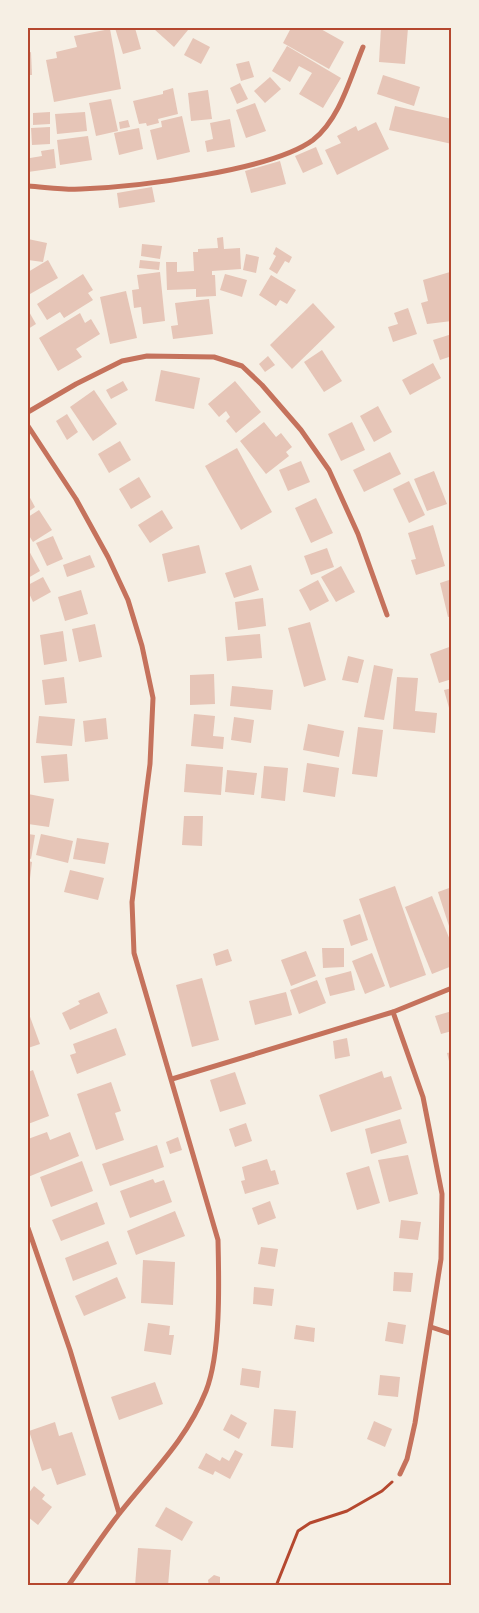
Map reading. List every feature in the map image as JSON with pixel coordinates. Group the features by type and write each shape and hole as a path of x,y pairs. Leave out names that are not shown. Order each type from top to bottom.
{"street":[{"path":"28,186 79,190 141,183 256,163 293,151 313,139 332,118 363,47"},
{"path":"28,412 76,384 122,361 146,356 214,357 242,366 262,385 301,430 329,470 358,534 387,615"},
{"path":"28,426 76,499 108,557 128,600 142,646 153,698 150,764 132,902 134,953 218,1240 219,1288 214,1349 206,1390 189,1425 157,1471 120,1514 68,1586"},
{"path":"172,1080 394,1012 452,988"},
{"path":"394,1012 423,1097 442,1194 441,1259 431,1327 415,1423 407,1459 400,1474"},
{"path":"28,1228 70,1350 120,1514"},
{"path":"431,1327 452,1334"}],"path":[{"path":"276,1586 298,1531 310,1523 348,1512 382,1491 400,1474"}],"building":[{"path":"115,28 135,28 141,49 123,54"},
{"path":"185,28 188,30 174,47 154,29"},
{"path":"291,28 319,28 344,42 329,69 283,43"},
{"path":"381,28 408,28 405,64 379,62"},
{"path":"110,29 121,89 54,102 46,60 57,58 56,52 77,47 74,36"},
{"path":"193,38 210,47 201,64 184,55"},
{"path":"287,46 341,78 323,108 299,94 312,73 299,66 290,82 272,71"},
{"path":"31,52 32,75 28,75 28,53"},
{"path":"249,61 254,77 241,81 236,64"},
{"path":"383,75 420,87 414,106 377,94"},
{"path":"270,77 281,89 265,103 254,91"},
{"path":"240,83 248,99 237,104 230,88"},
{"path":"173,88 178,114 158,119 159,123 147,126 146,123 139,124 133,101 163,94 163,91"},
{"path":"208,90 212,119 191,121 188,93"},
{"path":"111,99 118,131 96,136 89,103"},
{"path":"255,103 266,131 246,138 236,110"},
{"path":"395,106 452,119 452,144 389,130"},
{"path":"50,112 50,124 33,125 33,113"},
{"path":"85,112 87,131 57,134 55,114"},
{"path":"182,116 190,152 157,160 150,130 162,127 161,121"},
{"path":"230,119 235,147 207,152 205,141 213,139 210,123"},
{"path":"128,120 130,127 120,129 119,122"},
{"path":"376,122 389,149 337,175 325,150 341,143 337,136 356,126 358,131"},
{"path":"50,127 50,144 32,145 31,128"},
{"path":"139,128 143,149 119,155 114,133"},
{"path":"88,136 92,160 60,165 57,140"},
{"path":"28,147 30,158 42,156 41,151 54,149 56,168 28,172"},
{"path":"316,147 323,164 303,173 295,156"},
{"path":"280,161 286,184 251,193 245,171"},
{"path":"152,187 155,202 119,208 117,193"},
{"path":"223,237 224,249 240,248 241,269 212,271 212,275 215,275 216,296 196,297 196,289 167,290 166,262 177,262 177,272 194,271 193,252 198,252 198,249 218,248 217,238"},
{"path":"28,239 47,243 43,262 28,260"},
{"path":"142,244 162,246 160,259 141,256"},
{"path":"276,247 292,257 289,263 285,261 277,274 269,269 276,256 273,254"},
{"path":"246,254 259,257 256,273 243,270"},
{"path":"48,260 58,278 30,294 28,290 28,272"},
{"path":"140,260 160,262 159,270 139,268"},
{"path":"160,272 165,321 143,324 141,307 134,308 132,290 139,289 137,275"},
{"path":"450,272 452,321 427,324 421,303 428,301 423,280"},
{"path":"83,274 93,290 88,293 93,300 64,318 60,312 47,320 37,304"},
{"path":"225,274 247,280 242,297 220,290"},
{"path":"271,275 296,290 287,304 280,300 276,306 259,295"},
{"path":"126,291 137,338 110,344 100,297"},
{"path":"209,299 213,334 173,339 171,326 178,325 175,303"},
{"path":"313,303 335,327 292,369 270,345"},
{"path":"408,308 417,334 393,342 388,327 398,324 394,313"},
{"path":"28,310 36,324 28,329"},
{"path":"80,313 85,323 91,319 100,334 76,349 82,357 58,371 39,338"},
{"path":"452,334 452,356 440,360 433,340"},
{"path":"322,350 342,381 324,392 304,362"},
{"path":"268,356 275,365 265,372 259,364"},
{"path":"433,363 441,378 410,395 402,380"},
{"path":"161,370 200,378 194,409 155,401"},
{"path":"123,381 128,390 111,399 106,390"},
{"path":"235,381 261,412 236,433 226,421 230,417 226,411 219,417 208,404"},
{"path":"94,390 117,424 93,441 70,407"},
{"path":"378,406 392,432 374,442 360,416"},
{"path":"67,414 78,432 67,440 56,421"},
{"path":"264,422 276,437 281,433 292,447 286,452 289,456 266,474 240,441"},
{"path":"352,422 365,450 341,461 328,434"},
{"path":"120,441 131,460 109,473 98,454"},
{"path":"237,448 272,512 241,530 205,466"},
{"path":"390,452 401,474 364,492 353,470"},
{"path":"301,461 310,482 288,491 279,470"},
{"path":"434,471 447,504 427,511 414,479"},
{"path":"139,477 151,497 131,509 119,489"},
{"path":"409,481 425,515 409,523 393,489"},
{"path":"28,494 35,507 28,512"},
{"path":"316,498 333,533 311,543 295,508"},
{"path":"39,510 52,530 33,542 28,534 28,517"},
{"path":"162,510 173,528 150,543 138,525"},
{"path":"433,525 445,566 416,575 411,560 416,559 408,533"},
{"path":"53,536 63,559 47,566 36,543"},
{"path":"199,545 206,573 168,582 162,554"},
{"path":"327,548 334,567 311,575 304,556"},
{"path":"28,549 40,571 28,578"},
{"path":"90,555 95,567 67,577 63,565"},
{"path":"251,565 259,590 234,598 225,573"},
{"path":"341,566 355,592 336,602 321,577"},
{"path":"43,577 51,592 33,602 28,591 28,585"},
{"path":"452,579 452,616 448,617 440,583"},
{"path":"318,580 329,601 310,611 299,590"},
{"path":"81,590 88,614 65,621 58,597"},
{"path":"263,598 266,626 238,630 235,602"},
{"path":"310,622 326,680 304,687 288,628"},
{"path":"95,624 102,657 79,662 72,629"},
{"path":"63,631 67,661 44,665 40,635"},
{"path":"260,634 262,658 227,661 225,637"},
{"path":"452,646 452,679 439,683 430,654"},
{"path":"348,656 364,660 358,683 342,680"},
{"path":"374,665 393,669 384,720 364,717"},
{"path":"214,674 215,704 190,705 190,675"},
{"path":"64,677 67,703 45,705 42,680"},
{"path":"397,677 418,678 415,711 437,713 435,733 393,729"},
{"path":"232,686 273,690 271,710 230,706"},
{"path":"452,688 452,715 451,715 444,690"},
{"path":"194,714 215,716 213,736 224,737 223,749 191,746"},
{"path":"39,716 75,719 72,746 36,743"},
{"path":"234,717 254,720 251,743 231,740"},
{"path":"106,718 108,739 85,742 83,721"},
{"path":"308,724 344,731 339,757 303,750"},
{"path":"358,727 383,730 377,777 352,774"},
{"path":"67,754 69,781 44,783 41,756"},
{"path":"307,763 339,768 335,797 303,792"},
{"path":"186,764 223,767 221,795 184,792"},
{"path":"264,766 288,768 285,801 261,798"},
{"path":"227,770 257,773 254,795 225,792"},
{"path":"28,794 54,799 49,827 28,824"},
{"path":"184,816 203,816 202,846 182,845"},
{"path":"28,834 35,835 31,859 28,858"},
{"path":"41,834 73,841 68,863 36,855"},
{"path":"77,838 109,843 105,864 73,859"},
{"path":"28,861 32,862 29,887 28,887"},
{"path":"70,870 104,878 98,900 64,892"},
{"path":"395,886 426,975 390,988 359,899"},
{"path":"452,887 452,925 449,926 438,892"},
{"path":"432,896 452,945 452,966 432,974 405,907"},
{"path":"360,914 368,940 351,946 343,920"},
{"path":"322,948 344,948 344,967 323,968"},
{"path":"228,949 232,961 216,966 213,954"},
{"path":"306,951 316,976 291,986 281,960"},
{"path":"372,953 385,986 365,994 352,961"},
{"path":"351,971 355,990 330,996 325,978"},
{"path":"202,978 219,1040 192,1047 176,985"},
{"path":"317,980 326,1003 299,1014 290,990"},
{"path":"99,992 108,1013 70,1030 62,1013 80,1004 78,1001"},
{"path":"286,992 292,1015 255,1025 249,1001"},
{"path":"452,1011 452,1031 441,1034 435,1016"},
{"path":"28,1015 40,1044 28,1048"},
{"path":"116,1028 126,1055 77,1074 70,1055 76,1053 73,1044"},
{"path":"347,1038 350,1056 335,1059 333,1041"},
{"path":"452,1052 452,1069 451,1069 447,1053"},
{"path":"33,1070 49,1116 28,1124 28,1072"},
{"path":"382,1071 384,1078 391,1076 402,1109 331,1132 319,1095"},
{"path":"235,1072 246,1104 220,1112 210,1080"},
{"path":"111,1082 121,1111 115,1113 124,1140 96,1150 77,1094"},
{"path":"400,1119 407,1143 371,1154 365,1129"},
{"path":"246,1123 252,1141 235,1147 229,1129"},
{"path":"47,1132 50,1140 70,1132 79,1156 28,1177 28,1139"},
{"path":"178,1137 182,1150 170,1154 166,1142"},
{"path":"157,1145 164,1167 110,1186 102,1164"},
{"path":"408,1155 418,1194 389,1202 378,1160"},
{"path":"267,1159 271,1171 275,1170 279,1184 245,1194 241,1181 245,1180 242,1167"},
{"path":"82,1161 93,1191 51,1207 40,1177"},
{"path":"369,1166 380,1203 357,1210 346,1173"},
{"path":"153,1179 155,1183 164,1180 172,1202 130,1218 120,1191"},
{"path":"270,1201 276,1218 258,1225 252,1208"},
{"path":"97,1202 105,1224 61,1241 52,1220"},
{"path":"175,1211 185,1236 136,1255 127,1231"},
{"path":"401,1220 421,1222 418,1240 399,1238"},
{"path":"108,1241 117,1264 73,1281 65,1258"},
{"path":"261,1247 278,1249 275,1267 258,1264"},
{"path":"143,1260 175,1262 173,1305 141,1303"},
{"path":"394,1272 413,1273 411,1292 393,1291"},
{"path":"117,1277 126,1298 84,1316 75,1296"},
{"path":"254,1287 274,1289 272,1306 253,1304"},
{"path":"388,1322 406,1325 403,1344 385,1341"},
{"path":"148,1323 170,1326 169,1335 174,1335 171,1355 144,1351"},
{"path":"296,1325 315,1328 314,1342 294,1339"},
{"path":"242,1368 261,1371 259,1388 240,1385"},
{"path":"380,1375 400,1377 398,1397 378,1395"},
{"path":"155,1382 163,1404 119,1420 111,1397"},
{"path":"274,1409 296,1411 293,1448 271,1446"},
{"path":"231,1414 247,1423 239,1439 223,1430"},
{"path":"374,1421 392,1429 385,1447 367,1439"},
{"path":"55,1422 59,1436 72,1432 86,1475 57,1485 51,1468 42,1471 29,1431"},
{"path":"235,1450 243,1454 230,1479 215,1471 213,1475 198,1468 206,1453 220,1461 222,1457 229,1461"},
{"path":"34,1486 45,1495 42,1499 52,1507 38,1525 28,1517 28,1494"},
{"path":"166,1507 193,1522 182,1541 155,1526"},
{"path":"138,1548 171,1550 168,1586 135,1586"},
{"path":"214,1575 220,1577 220,1586 209,1586 208,1580"}]}
